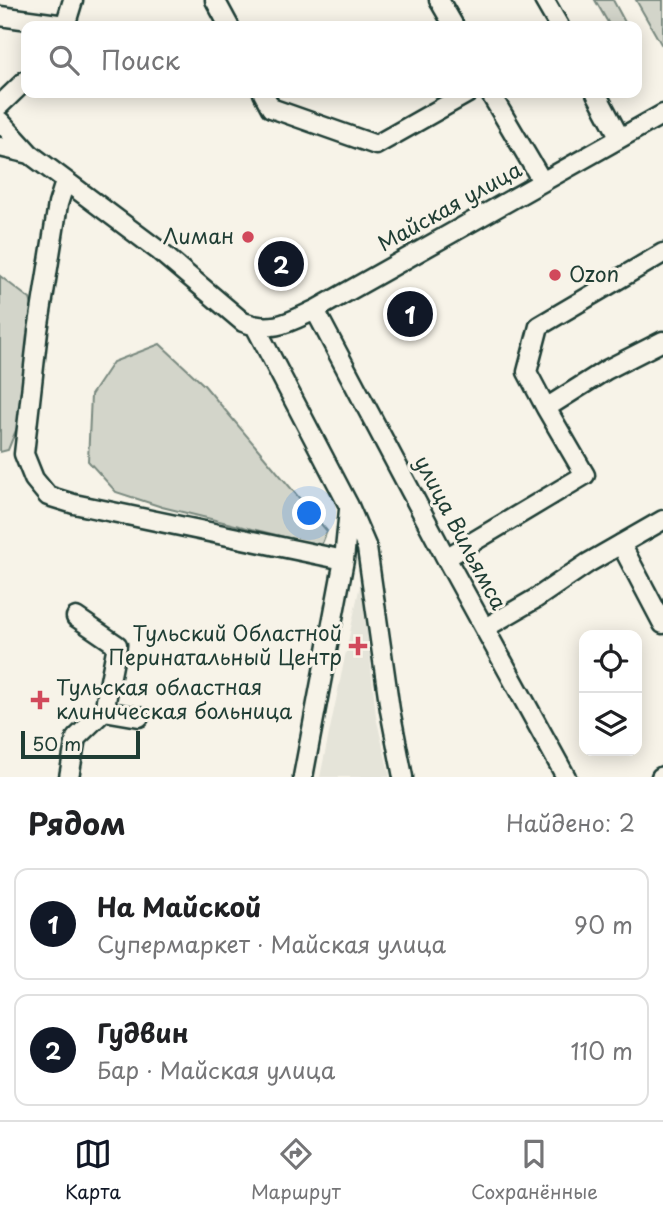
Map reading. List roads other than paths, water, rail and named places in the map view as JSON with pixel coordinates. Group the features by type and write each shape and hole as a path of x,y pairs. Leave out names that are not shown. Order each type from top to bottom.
{"street":[{"path":"67,21 73,0"},
{"path":"215,0 226,21"},
{"path":"439,0 451,21"},
{"path":"544,0 556,21"},
{"path":"0,16 32,21"},
{"path":"0,105 21,85"},
{"path":"266,98 271,108 376,145 459,98"},
{"path":"493,98 542,181"},
{"path":"599,98 620,138"},
{"name":"Майская улица","path":"255,327 279,327 315,310 663,114"},
{"path":"0,121 30,154 158,250 243,322 255,327 349,506 367,548 390,710 403,777"},
{"path":"0,147 30,154"},
{"path":"65,182 58,204 41,312 24,454 34,479 48,496 74,504 344,560"},
{"path":"446,558 586,475 527,372 539,326 663,253"},
{"name":"улица Вильямса","path":"315,310 565,777"},
{"path":"546,408 607,370 663,341"},
{"path":"303,777 344,560 349,506"},
{"path":"485,628 535,599 588,563 663,520"},
{"path":"621,544 663,624"},
{"path":"69,777 76,738 104,711 117,645 76,617"},
{"path":"104,711 139,717"}],"place":[{"name":"Лиман","path":"248,237"},
{"name":"Гудвин","path":"281,264"},
{"name":"Ozon","path":"555,275"},
{"name":"На Майской","path":"410,314"},
{"name":"Тульский Областной Перинатальный Центр","path":"358,646"},
{"name":"Тульская областная клиническая больница","path":"40,700"}]}
